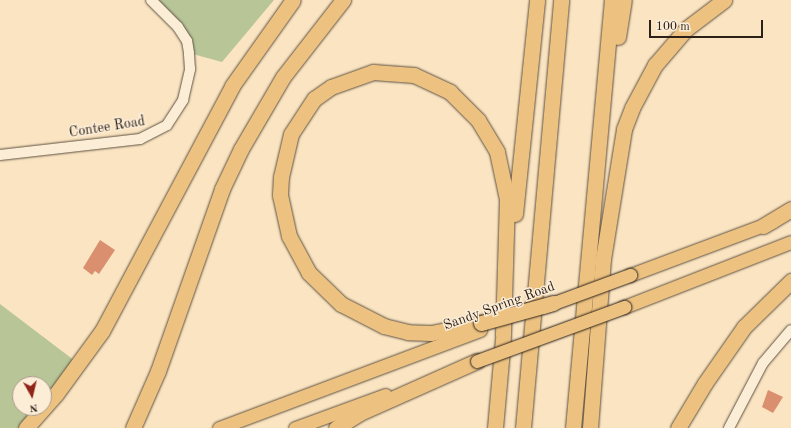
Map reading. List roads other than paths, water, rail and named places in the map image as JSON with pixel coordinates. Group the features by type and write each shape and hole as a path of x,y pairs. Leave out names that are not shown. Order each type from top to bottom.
{"highway":[{"path":"26,428 56,394 102,331 232,86 293,0"},
{"path":"133,428 158,371 222,189 241,149 282,77 343,0"},
{"path":"495,428 537,0"},
{"path":"523,428 561,0"},
{"path":"573,428 612,0"},
{"path":"601,125 624,0"},
{"path":"590,428 603,259 624,128 655,65 686,28 724,0"},
{"path":"503,335 507,199 497,152 478,120 450,92 414,75 373,72 331,87 314,99 292,134 281,177 280,195 289,236 310,273 341,304 384,326 408,332 431,333 480,327 553,303"},
{"path":"762,226 791,209"},
{"path":"678,428 709,377 744,327 791,281"},
{"path":"336,428 360,413 478,361"}],"main road":[{"name":"Sandy Spring Road","path":"553,303 791,215"},
{"path":"295,428 624,307 791,242"},
{"name":"Sandy Spring Road","path":"219,428 480,327"}],"street":[{"name":"Contee Road","path":"0,155 140,139 166,125 183,100 190,69 189,53 187,41 178,27 151,0"},
{"path":"729,428 762,364 791,330"}]}
